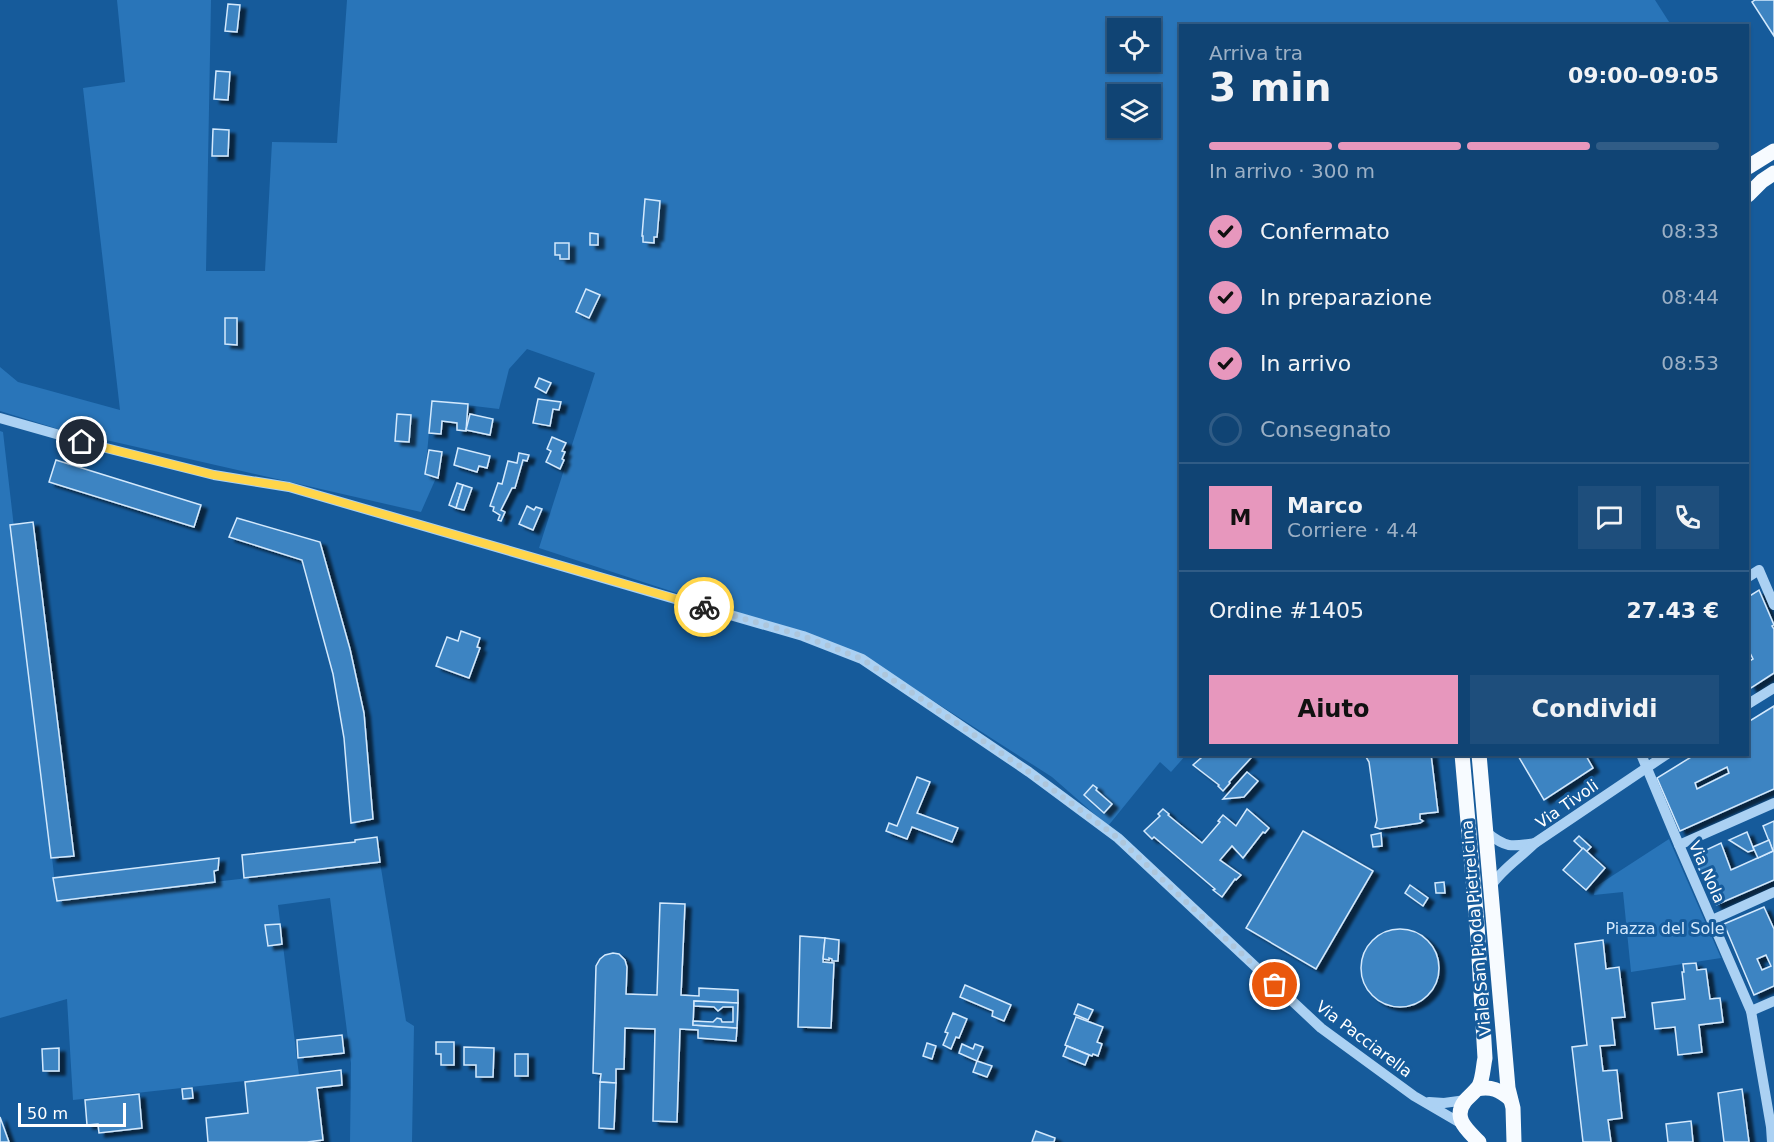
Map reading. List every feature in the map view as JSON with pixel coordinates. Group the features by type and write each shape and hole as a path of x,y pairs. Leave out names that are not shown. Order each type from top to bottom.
{"main road":[{"path":"1749,166 1774,151"},
{"path":"1749,194 1774,173"},
{"name":"Viale San Pio da Pietrelcina","path":"1462,756 1477,924 1485,1058 1478,1089"},
{"name":"Viale San Pio da Pietrelcina","path":"1479,756 1510,1098 1513,1108 1514,1142"},
{"path":"1479,1142 1462,1124 1460,1114 1466,1100 1478,1089 1486,1087 1502,1092 1510,1098"}],"street":[{"name":"Via Pacciarella","path":"0,418 214,475 289,487 803,636 862,659 1029,772 1118,838 1322,1028 1414,1096 1462,1124"},
{"path":"1749,576 1759,570 1774,606"},
{"path":"1749,704 1774,688"},
{"name":"Via Nola","path":"1642,756 1752,1011 1772,1142"},
{"name":"Via Tivoli","path":"1491,886 1502,871 1535,843 1664,756"},
{"path":"1679,845 1774,803"},
{"path":"1486,832 1499,843 1506,845 1515,847 1535,843"},
{"path":"1712,920 1773,896"},
{"path":"1752,1011 1774,1001"},
{"path":"1425,1102 1444,1103 1466,1100"}],"green space":[{"path":"117,0 211,0 206,271 265,271 272,142 337,143 347,0 1655,0 1670,24 1179,24 1179,756 1185,756 1171,772 1160,762 1108,826 1052,777 857,652 539,548 595,373 527,349 509,369 499,409 432,401 425,474 436,478 421,512 58,429 0,411 0,367 18,382 120,410 83,88 125,82"},
{"path":"0,431 3,432 57,901 380,862 406,1021 414,1026 412,1142 350,1142 351,1063 330,898 278,905 299,1075 73,1100 67,999 0,1018"},
{"name":"Piazza del Sole","path":"1669,839 1721,958 1631,972 1623,892 1594,895 1595,887"}],"building":[{"path":"1774,0 1774,36 1752,2"},
{"path":"228,4 240,5 237,32 225,31"},
{"path":"216,71 230,72 228,100 214,99"},
{"path":"213,129 229,130 228,156 212,156"},
{"path":"645,199 660,201 657,237 654,237 654,243 643,242"},
{"path":"590,233 598,234 598,245 590,245"},
{"path":"555,243 569,243 569,259 560,259 560,255 555,255"},
{"path":"586,289 600,295 589,318 576,312"},
{"path":"225,318 237,318 237,345 225,344"},
{"path":"539,378 551,383 546,393 535,387"},
{"path":"538,399 561,402 559,410 553,409 550,426 533,423"},
{"path":"432,401 468,404 466,431 457,430 457,423 442,421 441,434 429,433"},
{"path":"397,414 411,415 409,442 395,441"},
{"path":"470,414 493,419 490,435 466,430"},
{"path":"552,437 566,443 562,451 565,452 560,469 546,462 551,451 547,449"},
{"path":"458,448 490,456 487,468 479,466 477,472 454,465"},
{"path":"429,450 442,452 438,478 425,474"},
{"path":"519,453 529,455 527,461 523,460 515,488 512,488 501,510 505,512 501,521 498,520 500,515 493,511 494,507 490,506 498,483 502,484 508,461 517,463"},
{"path":"56,460 201,505 194,527 49,482"},
{"path":"457,483 463,485 456,508 449,505"},
{"path":"463,485 472,488 464,510 456,508"},
{"path":"527,506 534,510 536,507 542,509 533,530 519,524"},
{"path":"237,518 320,542 350,649 364,713 373,819 351,823 344,738 333,674 302,560 229,537"},
{"path":"33,522 74,856 51,858 10,525"},
{"path":"1759,590 1774,625 1772,626 1774,629 1774,673 1751,688 1749,661 1753,659 1749,651 1749,596"},
{"path":"461,631 480,638 477,647 480,648 469,678 436,666 447,637 458,641"},
{"path":"1774,706 1774,789 1680,831 1657,778 1693,756 1749,756 1749,721","holes":["1727,767 1729,773 1697,789 1695,783"]},
{"path":"1249,756 1251,758 1223,791 1219,785 1193,765 1202,757"},
{"path":"1431,756 1438,812 1420,814 1420,819 1423,821 1420,823 1380,829 1375,827 1377,820 1369,762 1366,757"},
{"path":"1518,756 1586,756 1593,768 1544,800"},
{"path":"1247,772 1258,781 1244,797 1223,799"},
{"path":"917,777 930,782 917,813 958,828 952,842 912,827 907,839 886,831 889,823 897,826"},
{"path":"1093,785 1112,804 1104,813 1084,795"},
{"path":"1163,809 1202,843 1220,822 1218,821 1223,815 1236,826 1247,809 1269,828 1265,833 1263,832 1243,858 1232,846 1220,860 1241,875 1235,879 1222,897 1154,837 1152,839 1144,831 1160,816 1158,814"},
{"path":"1774,821 1774,880 1716,905 1693,856 1721,843 1731,870 1773,851 1763,826"},
{"path":"1303,831 1373,871 1316,969 1246,928"},
{"path":"1747,832 1754,850 1748,852 1729,840"},
{"path":"1381,833 1382,846 1373,847 1371,835"},
{"path":"1579,836 1591,847 1586,852 1574,841"},
{"path":"377,837 380,862 244,878 242,855 355,842 355,840"},
{"path":"1769,840 1773,851 1758,858 1753,847"},
{"path":"1583,848 1605,868 1586,890 1563,870"},
{"path":"219,858 218,870 214,871 215,882 57,901 53,878"},
{"path":"1444,882 1445,893 1436,893 1435,883"},
{"path":"1410,885 1428,898 1423,906 1405,893"},
{"path":"660,903 685,904 681,995 699,996 699,988 738,990 738,1003 694,1001 693,1025 737,1028 736,1041 698,1038 698,1030 680,1029 677,1122 653,1121 655,1029 625,1028 624,1069 616,1069 616,1083 600,1082 601,1074 593,1073 596,966 605,955 619,954 625,960 627,967 626,994 657,995"},
{"path":"1764,907 1774,929 1774,986 1754,995 1724,924","holes":["1766,955 1771,966 1762,970 1757,959"]},
{"path":"280,924 282,944 268,946 265,925"},
{"path":"1392,929 1408,929 1422,935 1433,946 1439,960 1439,976 1433,990 1422,1001 1408,1007 1392,1007 1378,1001 1367,990 1361,976 1361,960 1367,946 1378,935"},
{"path":"800,936 825,938 823,962 834,963 831,1028 798,1027"},
{"path":"825,938 839,940 838,961 823,959"},
{"path":"1603,940 1606,969 1619,967 1625,1017 1612,1018 1615,1045 1600,1046 1603,1071 1617,1070 1622,1118 1608,1120 1611,1142 1583,1142 1572,1047 1587,1045 1575,944"},
{"path":"1696,963 1697,970 1706,969 1710,999 1720,998 1723,1022 1699,1025 1702,1052 1678,1055 1675,1027 1655,1029 1652,1003 1685,999 1683,964"},
{"path":"965,985 1011,1005 1004,1021 992,1016 993,1011 960,997"},
{"path":"694,1001 738,1003 737,1028 693,1025 693,1021 713,1022 717,1018 722,1022 733,1022 733,1007 723,1007 718,1011 714,1007 694,1006"},
{"path":"1078,1004 1093,1010 1088,1020 1074,1014"},
{"path":"953,1013 967,1019 959,1038 956,1037 951,1049 943,1045 948,1033 945,1032"},
{"path":"1076,1017 1103,1027 1097,1042 1102,1044 1098,1056 1093,1054 1092,1056 1065,1045"},
{"path":"342,1035 344,1053 298,1058 297,1040"},
{"path":"436,1042 454,1042 454,1065 441,1065 441,1054 436,1054"},
{"path":"927,1043 936,1046 932,1059 923,1056"},
{"path":"962,1044 973,1049 975,1044 983,1047 977,1061 959,1053"},
{"path":"1067,1046 1089,1055 1085,1065 1063,1056"},
{"path":"464,1047 494,1048 493,1077 476,1077 476,1065 464,1065"},
{"path":"59,1048 59,1071 43,1071 42,1049"},
{"path":"515,1054 528,1054 528,1076 515,1076"},
{"path":"977,1061 992,1066 987,1077 973,1072"},
{"path":"341,1070 342,1085 317,1088 323,1140 208,1142 206,1118 248,1113 245,1082"},
{"path":"600,1082 616,1083 614,1129 599,1128"},
{"path":"192,1088 193,1098 183,1099 182,1089"},
{"path":"1742,1089 1749,1142 1724,1142 1718,1093"},
{"path":"139,1094 142,1128 99,1133 98,1124 87,1125 85,1100"},
{"path":"0,1117 9,1142 0,1142"},
{"path":"1691,1121 1693,1142 1668,1142 1666,1124"},
{"path":"1036,1131 1055,1138 1054,1142 1032,1142"}],"way so far":[{"path":"704,607 803,636 862,659 1029,772 1118,838 1275,985"}],"route":[{"path":"82,442 214,475 289,487 704,607"}]}
